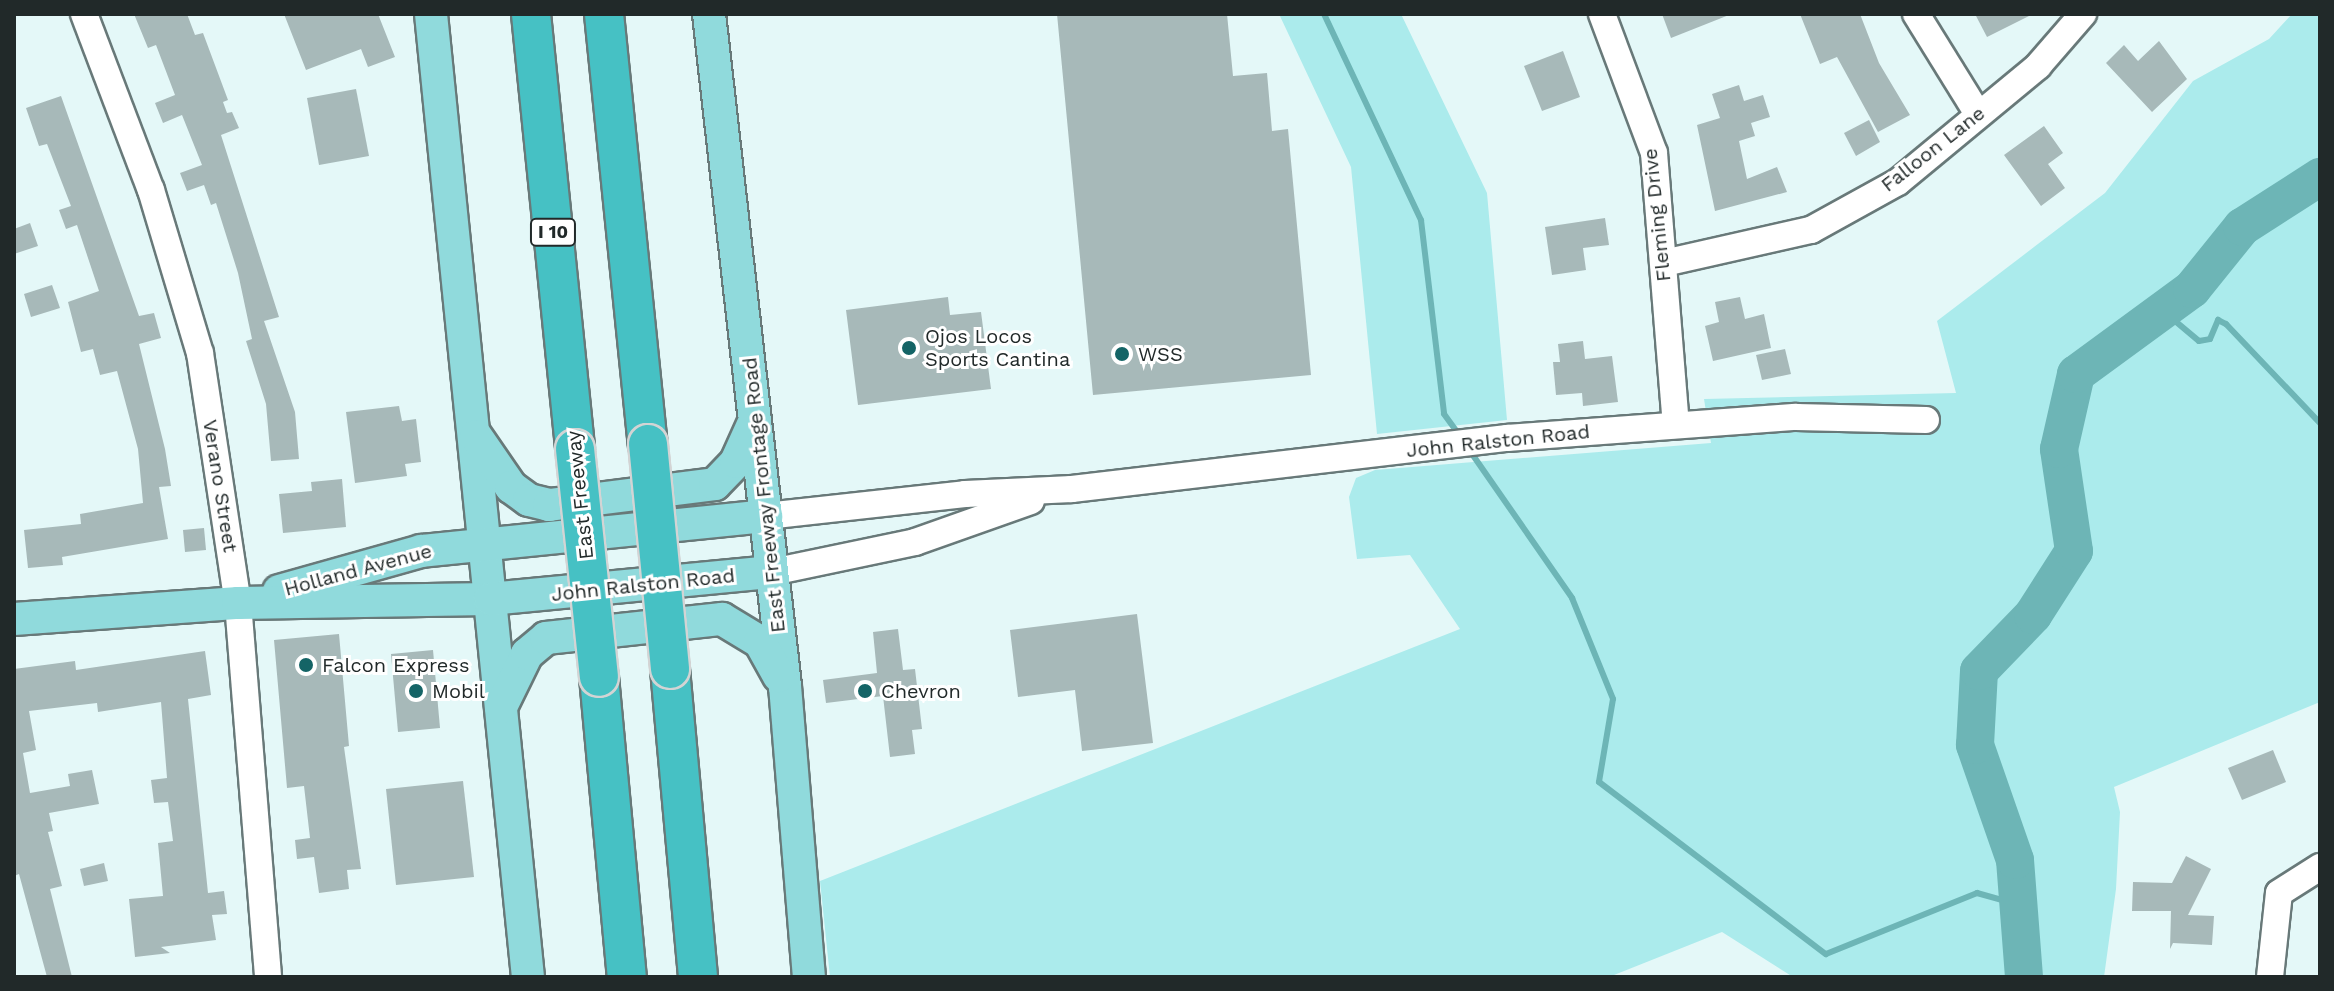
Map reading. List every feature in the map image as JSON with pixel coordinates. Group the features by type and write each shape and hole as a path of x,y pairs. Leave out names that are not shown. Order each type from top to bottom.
{"highway":[{"name":"East Freeway","path":"531,14 627,977"},
{"path":"604,14 698,977"}],"main road":[{"path":"431,14 528,977"},
{"name":"East Freeway Frontage Road","path":"709,14 785,686 809,977"},
{"path":"474,433 511,487 529,500 549,505 715,484 736,462 756,417"},
{"name":"Holland Avenue","path":"238,603 421,551 766,516"},
{"name":"John Ralston Road","path":"490,599 772,572"},
{"name":"Holland Avenue","path":"14,619 238,603 490,599"},
{"path":"501,707 527,654 546,638 722,619 760,642 785,686"}],"street":[{"name":"Verano Street","path":"84,14 151,190 200,353 238,603 268,977"},
{"name":"Fleming Drive","path":"1602,14 1654,153 1676,425"},
{"path":"1916,14 1978,114"},
{"name":"Falloon Lane","path":"1664,263 1811,230 1898,182 2038,66 2083,14"},
{"name":"John Ralston Road","path":"766,516 965,494 1072,489 1507,438 1796,417 1926,420"},
{"name":"John Ralston Road","path":"772,572 915,542 969,519 1072,489"},
{"path":"2270,977 2279,893 2320,867"}],"shaded area":[{"path":"1279,14 1401,14 1487,193 1507,420 1377,434 1351,167"},
{"path":"2292,14 2320,14 2320,702 2114,787 2120,812 2116,889 2104,977 1793,977 1722,932 1609,977 830,977 820,881 1460,629 1410,555 1357,559 1349,497 1356,478 1375,470 1711,443 1704,399 1956,393 1937,321 2105,193 2193,81 2269,39"}],"building":[{"path":"134,14 187,14 195,35 203,33 228,100 223,102 227,113 232,112 239,128 221,135 279,317 264,321 295,412 299,459 271,461 266,404 246,341 252,339 238,273 216,203 211,205 204,185 187,191 180,173 202,165 182,115 163,123 155,103 175,95 156,45 148,48"},
{"path":"284,14 378,14 395,57 368,67 361,49 306,70"},
{"path":"1057,14 1227,14 1233,76 1267,73 1272,131 1288,129 1311,375 1093,395"},
{"path":"1662,14 1729,14 1729,15 1671,38"},
{"path":"1800,14 1860,14 1879,63 1910,115 1878,132 1837,57 1820,64"},
{"path":"1975,14 2033,14 1987,37"},
{"path":"2159,41 2187,79 2152,112 2106,63 2124,45 2138,61"},
{"path":"1563,51 1580,97 1542,111 1524,66"},
{"path":"1739,85 1744,101 1763,95 1770,117 1751,123 1755,136 1739,141 1747,179 1777,167 1787,192 1715,211 1697,125 1720,118 1712,94"},
{"path":"356,89 369,156 319,165 307,98"},
{"path":"61,96 139,316 154,313 161,338 139,344 171,486 159,487 168,539 62,557 63,565 28,568 24,530 81,524 80,514 143,503 138,449 117,371 100,375 93,349 81,352 68,302 99,291 77,225 66,229 59,210 71,206 47,144 39,146 26,108"},
{"path":"1869,120 1880,142 1856,156 1844,133"},
{"path":"2044,126 2063,153 2048,164 2065,188 2041,206 2004,155"},
{"path":"1605,218 1609,245 1583,248 1586,270 1552,275 1545,227"},
{"path":"30,223 38,246 14,254 14,229"},
{"path":"52,285 60,308 31,317 24,294"},
{"path":"948,297 950,315 981,312 991,389 858,405 846,310"},
{"path":"1740,297 1745,319 1764,314 1771,348 1713,361 1705,326 1719,322 1715,302"},
{"path":"1583,341 1585,359 1612,356 1618,402 1583,406 1582,393 1556,395 1553,362 1560,362 1558,344"},
{"path":"1785,349 1791,374 1762,380 1756,355"},
{"path":"399,406 402,421 416,419 421,462 405,464 407,476 355,483 346,412"},
{"path":"342,479 346,527 283,533 279,494 312,491 311,482"},
{"path":"204,528 206,550 185,552 183,530"},
{"path":"1137,614 1153,743 1082,751 1075,690 1018,697 1010,630"},
{"path":"898,629 903,670 915,669 922,729 912,730 915,754 890,757 883,696 826,703 823,680 877,673 873,632"},
{"path":"339,634 349,746 344,747 361,869 347,870 349,889 319,893 314,857 297,859 295,840 310,838 304,786 287,788 274,640"},
{"name":"Mobil","path":"433,650 440,728 398,732 391,654"},
{"path":"205,651 211,695 188,699 208,893 224,891 227,914 212,915 216,940 161,947 170,953 135,957 129,899 163,896 158,843 173,841 168,802 154,803 151,780 167,778 161,702 98,712 97,703 29,711 36,750 23,753 30,793 70,786 68,774 92,770 99,804 49,813 53,831 48,832 62,886 50,889 72,977 47,977 19,874 14,876 14,669 75,661 76,670"},
{"path":"2273,750 2286,782 2242,800 2228,768"},
{"path":"463,781 474,877 396,885 386,789"},
{"path":"2186,856 2211,869 2188,915 2214,916 2212,945 2173,943 2170,949 2171,911 2132,911 2133,882 2172,883"},
{"path":"104,863 108,881 84,886 80,869"}],"waterway":[{"path":"1324,14 1421,220 1444,414 1459,435"},
{"path":"2024,977 2015,860 1975,745 1979,671 2033,615 2074,551 2059,449 2076,374 2192,289 2242,227 2320,177"},
{"path":"2162,310 2199,341 2210,339 2218,320 2226,324 2320,423"},
{"path":"1470,451 1572,598 1613,699 1599,782 1826,954 1977,893 2020,905"}],"place":[{"name":"Ojos Locos Sports Cantina","path":"909,348"},
{"name":"WSS","path":"1122,354"},
{"name":"Falcon Express","path":"306,665"},
{"name":"Mobil","path":"416,691"},
{"name":"Chevron","path":"865,691"}]}
